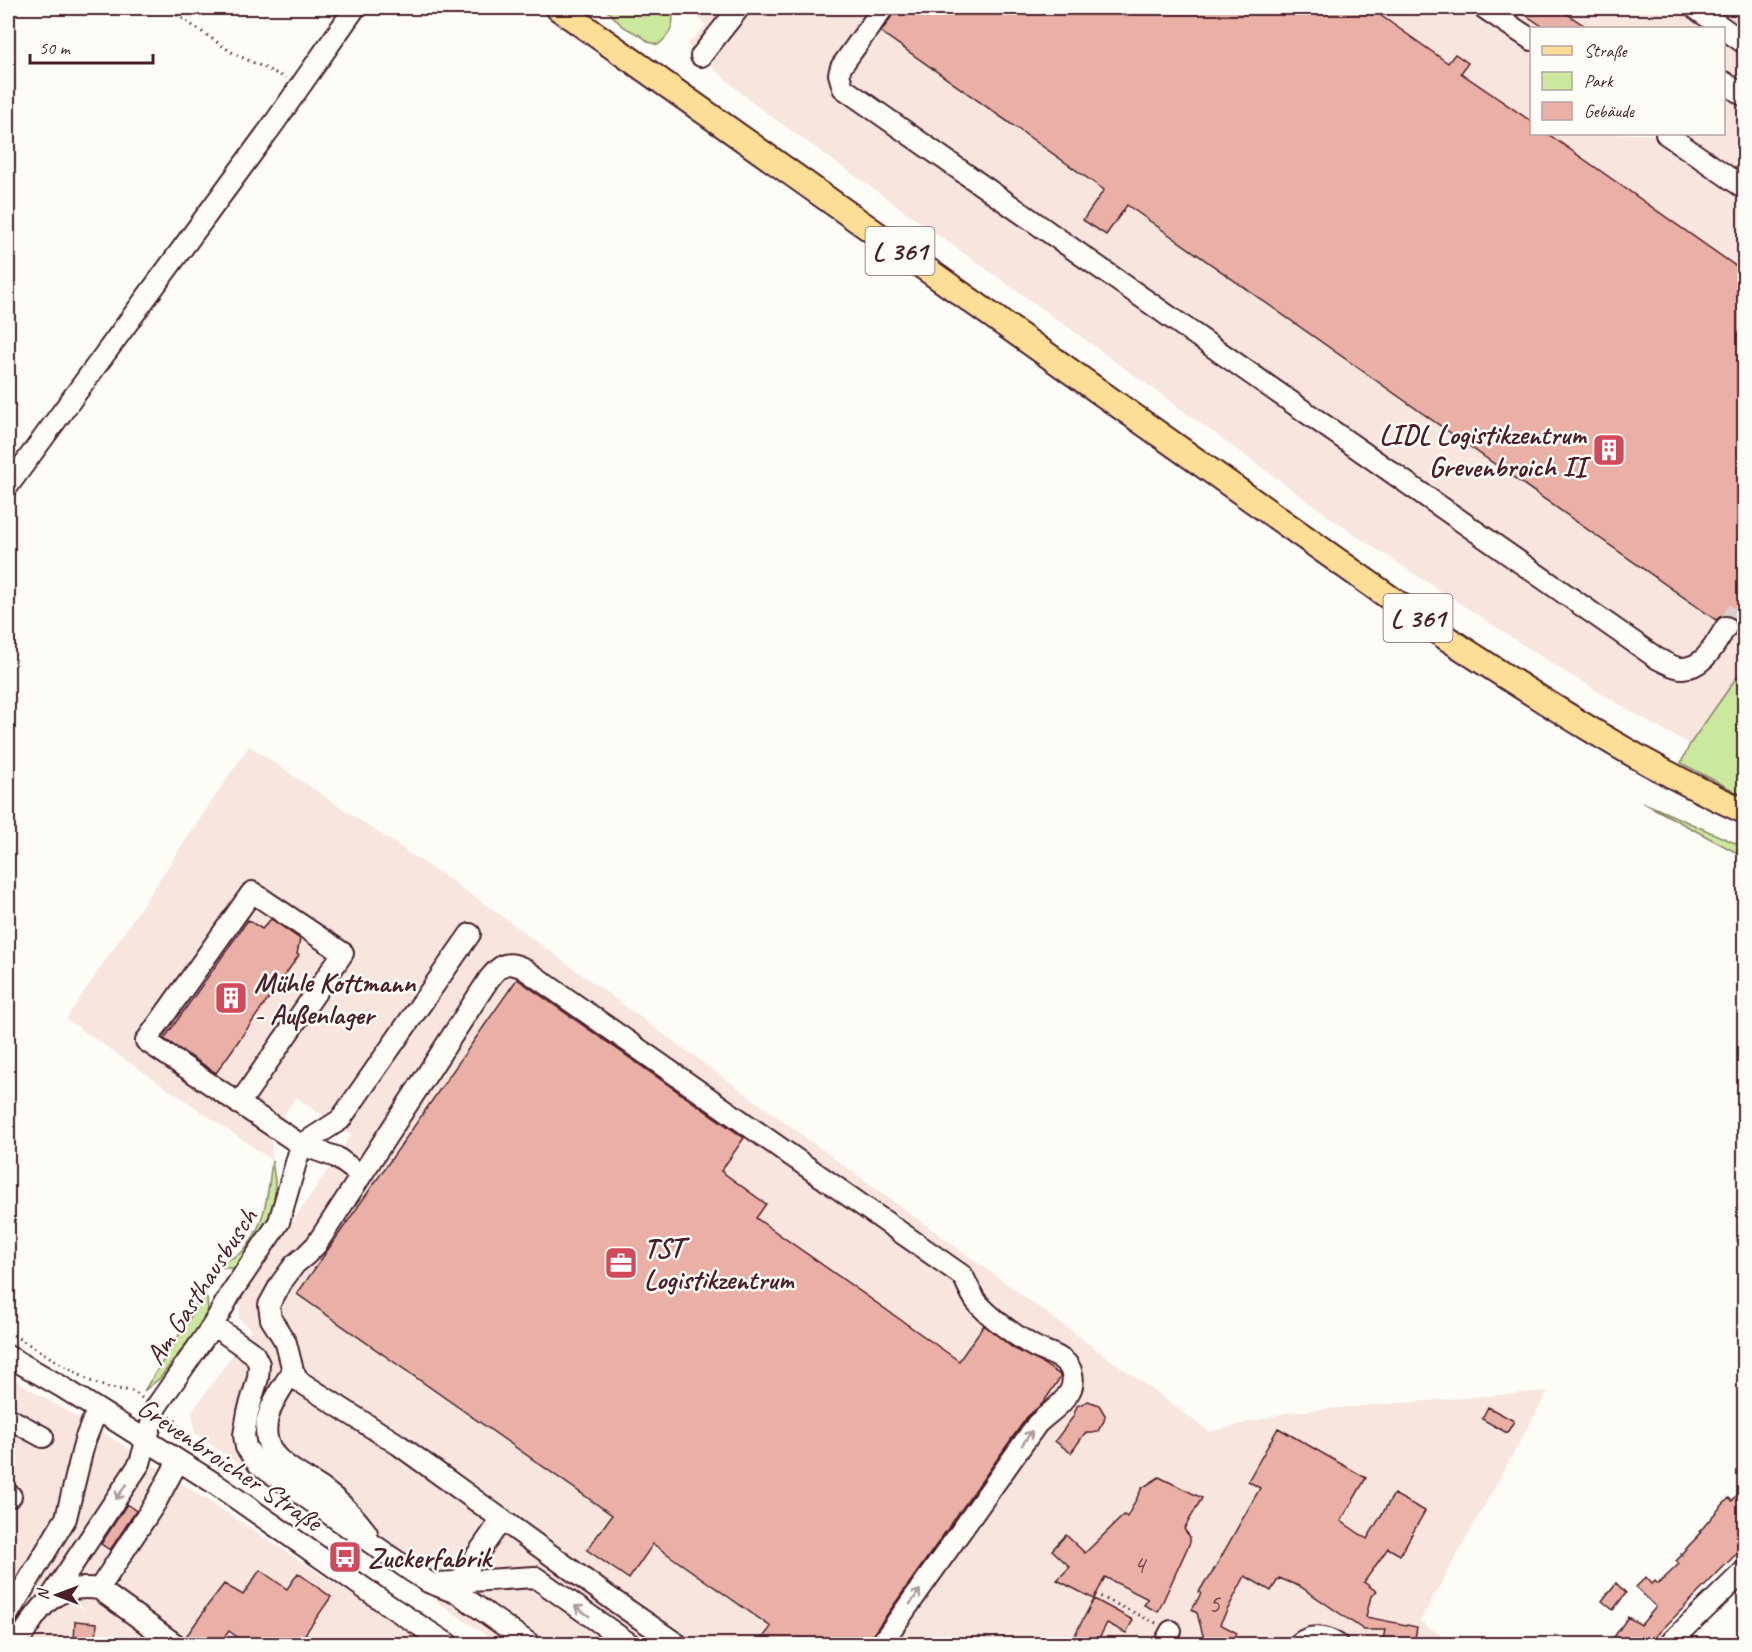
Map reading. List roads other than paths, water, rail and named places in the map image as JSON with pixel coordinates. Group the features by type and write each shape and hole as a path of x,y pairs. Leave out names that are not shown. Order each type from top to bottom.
{"main road":[{"name":"L 361","path":"558,8 1448,639 1554,708 1614,743 1698,789 1744,811"}],"street":[{"path":"8,486 355,8"},
{"path":"700,56 739,8"},
{"path":"883,8 841,67 839,74 843,88 1658,659 1679,669 1693,667 1706,658 1726,627"},
{"path":"1484,8 1530,39"},
{"path":"1695,8 1722,27"},
{"path":"1725,29 1744,43"},
{"path":"1725,83 1744,96"},
{"path":"1667,135 1744,188"},
{"path":"239,1104 343,954 252,892 146,1041 239,1104 301,1145 336,1157 361,1175"},
{"path":"301,1145 340,1120 470,934"},
{"path":"677,1644 399,1445 299,1381 293,1371 286,1342 271,1319 269,1305 281,1283 295,1264 316,1245 497,968 506,964 515,964 523,968 963,1276 974,1299 986,1313 1031,1345 1058,1356 1066,1362 1071,1371 1073,1380 1070,1391 1063,1401 1037,1424 881,1644"},
{"name":"Am Gasthausbusch","path":"17,1644 140,1463 156,1407 213,1325 231,1293 279,1222 301,1145"},
{"path":"213,1325 254,1354 259,1364 258,1378 244,1435 246,1447 258,1464 411,1571 459,1594 530,1644"},
{"name":"Grevenbroicher Straße","path":"8,1356 62,1387 214,1483 382,1601 448,1644"},
{"path":"293,1371 272,1404 266,1422 266,1434 270,1446 276,1455 290,1467 351,1512 377,1547"},
{"path":"8,1614 66,1518 85,1440 98,1410"},
{"path":"8,1418 43,1437"},
{"path":"99,1588 156,1502 178,1461"},
{"path":"461,1582 465,1572 502,1519"},
{"path":"1669,1644 1744,1571"},
{"path":"433,1583 535,1577 630,1644"},
{"path":"49,1600 57,1594 78,1587 99,1588 175,1644"},
{"path":"1299,1644 1307,1638 1316,1637 1337,1644"}],"tunnel":[{"path":"1726,627 1744,601"}],"place":[{"name":"LIDL Logistikzentrum Grevenbroich II","path":"1609,450"},
{"name":"Mühle Kottmann - Außenlager","path":"231,998"},
{"name":"TST Logistikzentrum","path":"621,1263"},
{"name":"Zuckerfabrik","path":"345,1557"}]}
